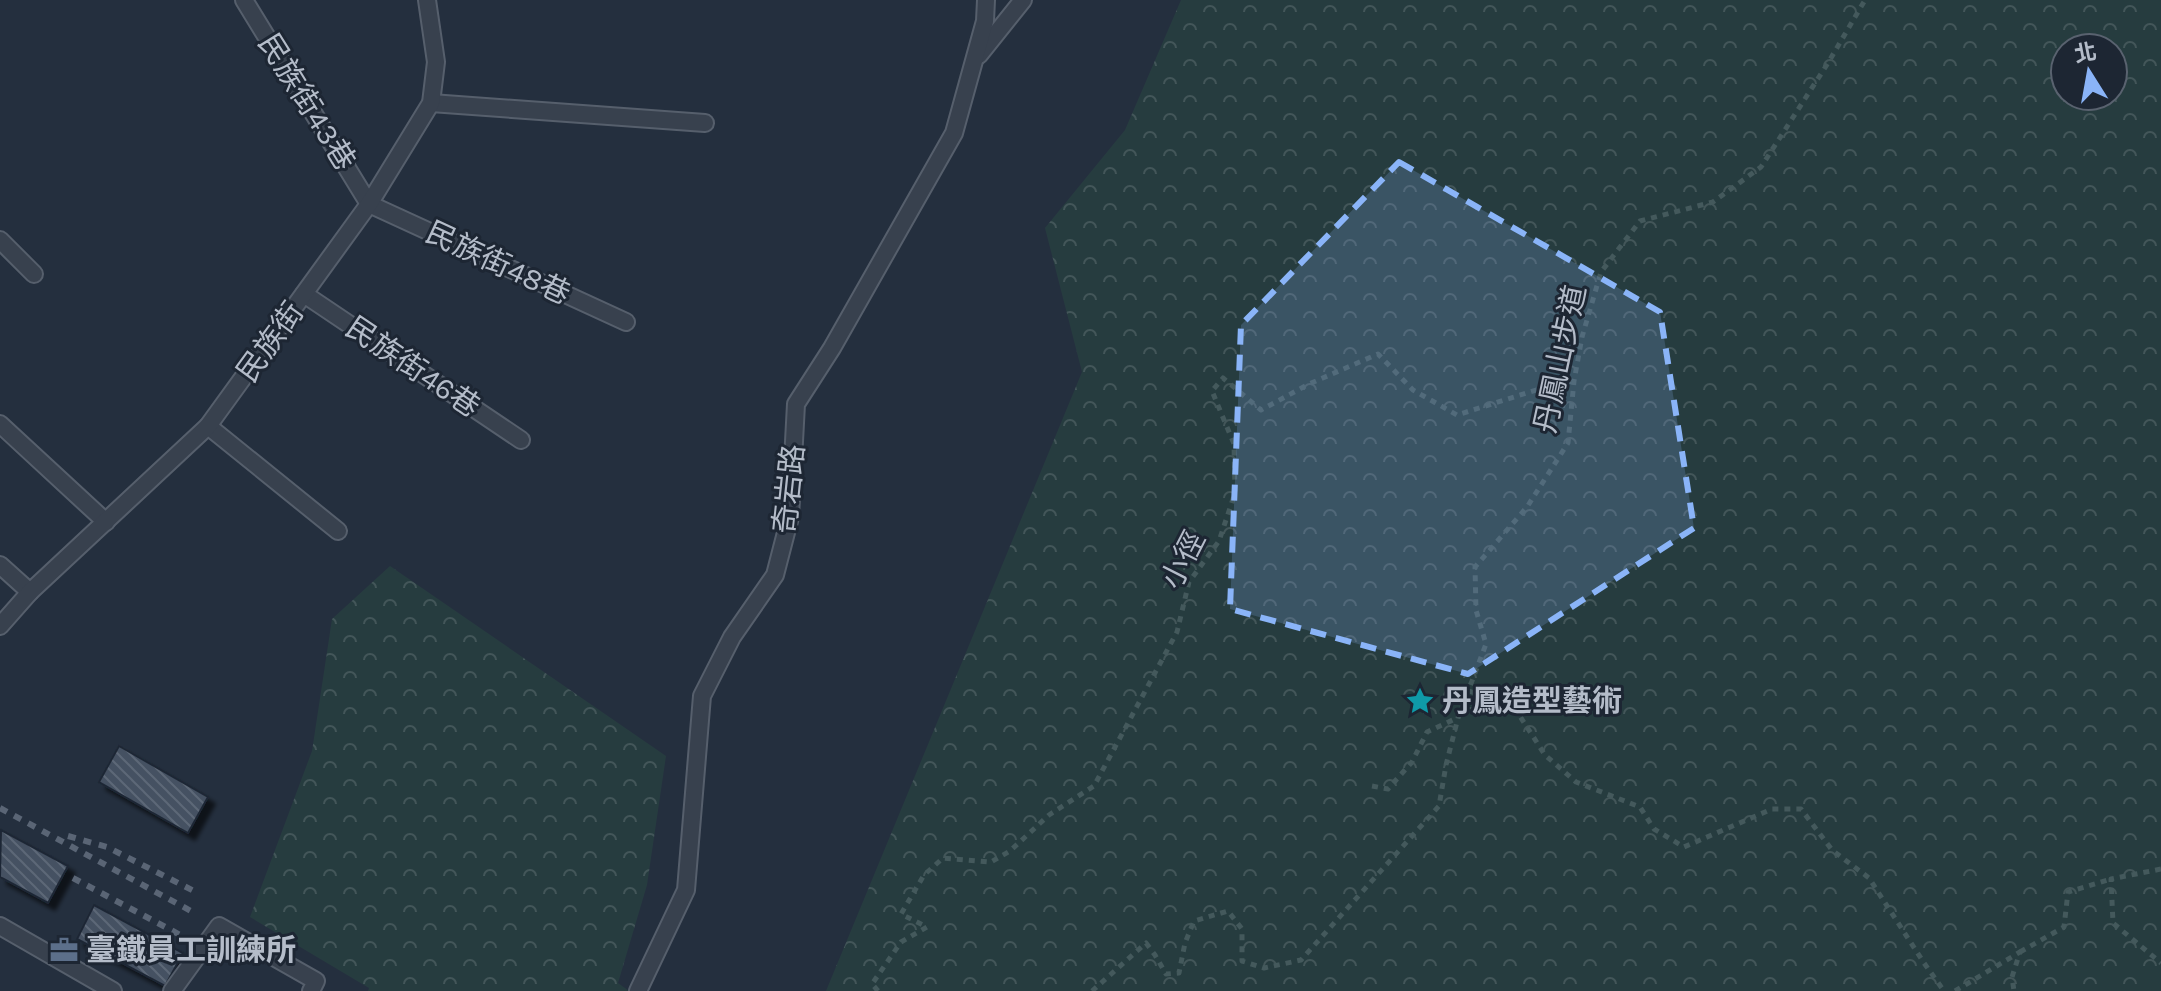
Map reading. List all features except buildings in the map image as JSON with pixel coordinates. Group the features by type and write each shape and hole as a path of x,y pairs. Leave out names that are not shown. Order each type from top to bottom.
{"lane":[{"name":"民族街43巷","path":"244,0 369,204"},
{"name":"民族街","path":"0,626 30,592 208,426 369,204 431,103 436,62 427,0"},
{"name":"奇岩路","path":"638,991 686,890 702,696 732,637 775,575 790,517 796,404 832,348 954,133 985,21 986,0"},
{"path":"973,62 1023,0"},
{"path":"431,103 705,123"},
{"name":"民族街48巷","path":"369,204 626,322"},
{"path":"0,240 34,274"},
{"name":"民族街46巷","path":"304,294 521,440"},
{"path":"0,424 106,522"},
{"path":"208,426 338,531"},
{"path":"0,565 30,592"},
{"path":"0,926 113,991"},
{"path":"172,991 219,926 316,981 311,991"}],"path":[{"name":"丹鳳山步道","path":"1092,991 1146,943 1166,974 1179,973 1185,943 1194,921 1228,911 1242,929 1242,961 1264,968 1301,960 1439,806 1458,718 1486,644 1476,610 1475,567 1527,507 1568,443 1582,337 1601,272 1640,221 1713,202 1761,167 1865,0"},
{"name":"小徑","path":"878,991 872,984 901,942 927,927 901,914 924,875 943,858 991,862 1010,851 1049,815 1094,786 1177,632 1189,582 1219,541 1235,493 1234,444 1212,391 1223,378 1261,410 1309,384 1378,354 1413,390 1457,415 1574,381"},
{"path":"1469,691 1514,707 1545,755 1576,782 1640,807 1654,829 1684,847 1772,809 1801,809 1832,850 1869,878 1944,991"},
{"path":"1372,786 1388,789 1412,762 1427,732 1458,718"},
{"path":"1955,991 2064,927 2068,892 2161,869"},
{"path":"2111,879 2113,923 2161,963"},
{"path":"2014,991 2012,977 2020,952"}],"highlighted area":[{"path":"1399,162 1660,312 1694,528 1468,674 1230,609 1241,325"}],"green space":[{"path":"1181,0 2161,0 2161,991 826,991 1082,372 1045,228 1125,130"},
{"path":"390,566 666,756 647,885 618,983 629,991 368,991 369,988 250,917 312,751 332,619"}],"railway":[{"path":"0,808 191,911"},
{"path":"68,836 107,847 196,892"},
{"path":"73,878 186,938"}],"place":[{"name":"丹鳳造型藝術","path":"1420,701"},
{"name":"臺鐵員工訓練所","path":"64,950"}]}
